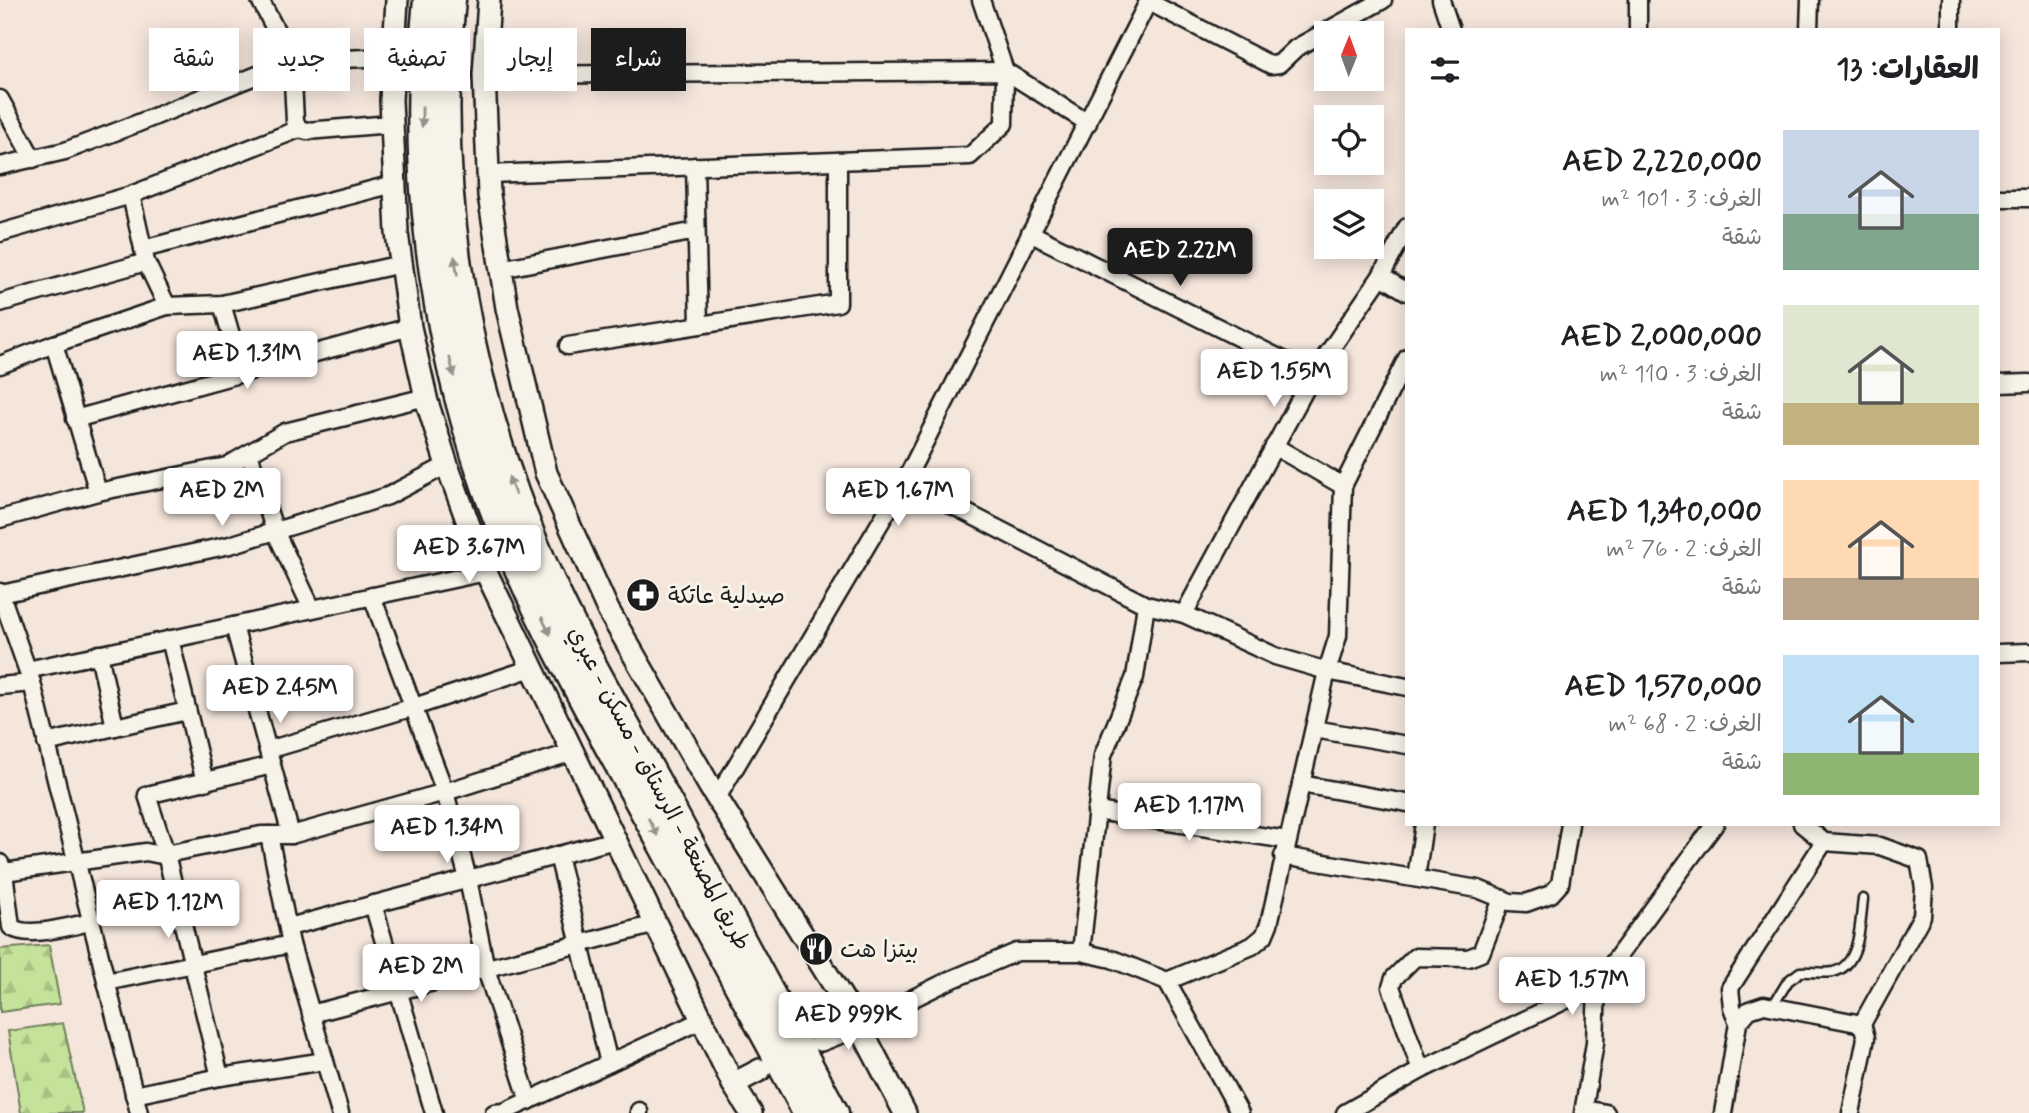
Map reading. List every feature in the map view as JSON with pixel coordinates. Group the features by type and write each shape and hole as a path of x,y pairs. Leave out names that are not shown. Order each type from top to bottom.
{"highway":[{"name":"طريق المصنعة - الرستاق - مسكن - عبري","path":"428,0 422,71 423,156 430,253 440,320 452,370 487,487 515,559 565,664 808,1113"},
{"name":"طريق المصنعة - الرستاق - مسكن - عبري","path":"451,0 444,75 450,223 470,345 503,462 524,520 573,628 834,1113"}],"street":[{"path":"260,0 275,28"},
{"path":"395,28 397,0"},
{"path":"487,28 489,0"},
{"path":"488,174 970,156 1004,124 1005,71 981,0"},
{"path":"717,798 905,481 1149,1 1271,65 1279,64 1296,48 1383,0"},
{"path":"1441,0 1450,28"},
{"path":"1638,0 1638,28"},
{"path":"1809,28 1810,0"},
{"path":"1951,0 1951,28"},
{"path":"577,74 1005,71 1087,122"},
{"path":"0,166 65,151 253,77"},
{"path":"294,91 295,121 299,129"},
{"path":"391,91 394,184 410,327 426,397 447,465 486,572 733,1084 751,1113"},
{"path":"485,91 489,195 507,308 546,473 608,610 717,798 859,1025 905,1113"},
{"path":"0,99 33,159"},
{"path":"0,233 131,194 299,129 303,131 391,124"},
{"path":"568,345 838,303 838,160"},
{"path":"695,166 699,325"},
{"path":"0,303 145,255 394,184"},
{"path":"131,194 145,255 167,306"},
{"path":"2000,198 2029,198"},
{"path":"501,269 696,231"},
{"path":"1184,614 1313,375 1381,276 1405,231"},
{"path":"1030,233 1313,375"},
{"path":"0,365 167,306 222,304 401,264"},
{"path":"1381,276 1405,291"},
{"path":"222,304 242,373"},
{"path":"75,419 410,327"},
{"path":"54,344 98,492"},
{"path":"1167,981 1252,946 1264,936 1269,924 1327,671 1338,636 1343,486 1405,362"},
{"path":"2000,384 2029,383"},
{"path":"0,519 98,492 227,466 272,437 285,432 426,397"},
{"path":"1274,446 1343,486"},
{"path":"249,454 275,531 312,609"},
{"path":"139,1113 29,677 0,593 230,545 388,496 447,465"},
{"path":"905,481 1146,605 1184,614 1275,656 1327,671 1405,687"},
{"path":"0,686 99,654 486,572"},
{"path":"372,596 445,792 468,879 486,970 528,1101"},
{"path":"1081,952 1103,755 1135,677 1146,605"},
{"path":"234,626 291,835"},
{"path":"170,639 205,782"},
{"path":"2000,653 2029,652"},
{"path":"99,654 115,727"},
{"path":"220,1077 166,855 147,795 205,782 270,757 532,668"},
{"path":"46,743 187,711"},
{"path":"1314,729 1405,745"},
{"path":"91,922 31,933 18,932 11,927 2,868 76,862 146,852 166,855 269,835 291,835 445,792 573,752"},
{"path":"1301,784 1405,803"},
{"path":"1096,811 1287,839"},
{"path":"1416,878 1424,826"},
{"path":"1283,856 1478,889 1502,899 1526,903 1546,897 1556,890 1562,878 1570,826"},
{"path":"1345,1113 1421,1070 1597,985 1714,826"},
{"path":"1804,826 1824,842 1880,846 1919,860 1924,888 1922,916 1862,1024 1866,1038 1851,1113"},
{"path":"269,835 291,944 340,1113"},
{"path":"289,927 615,840"},
{"path":"1723,1113 1738,1023 1732,1007 1730,988 1824,842"},
{"path":"558,855 609,1063"},
{"path":"1421,1070 1391,987 1394,978 1415,957 1468,958 1481,953 1502,899"},
{"path":"373,904 434,1113"},
{"path":"312,1014 656,924"},
{"path":"106,982 291,944"},
{"path":"821,1040 1017,952 1081,952 1112,959 1167,981 1240,1113"},
{"path":"1597,985 1595,1043 1583,1111 1606,1113"},
{"path":"1738,1023 1749,1010 1764,1005 1862,1024"},
{"path":"501,1113 702,1020"},
{"path":"134,1095 220,1077 325,1061"},
{"path":"733,1084 760,1070"}],"lane":[{"path":"1772,1007 1788,981 1800,972 1838,971 1848,961 1856,948 1863,899"}],"green space":[{"path":"49,945 60,1004 0,1012 0,949"},
{"path":"63,1023 83,1113 21,1113 8,1031"}],"place":[{"name":"صيدلية عاتكة","path":"643,595"},
{"name":"بيتزا هت","path":"816,949"}]}
